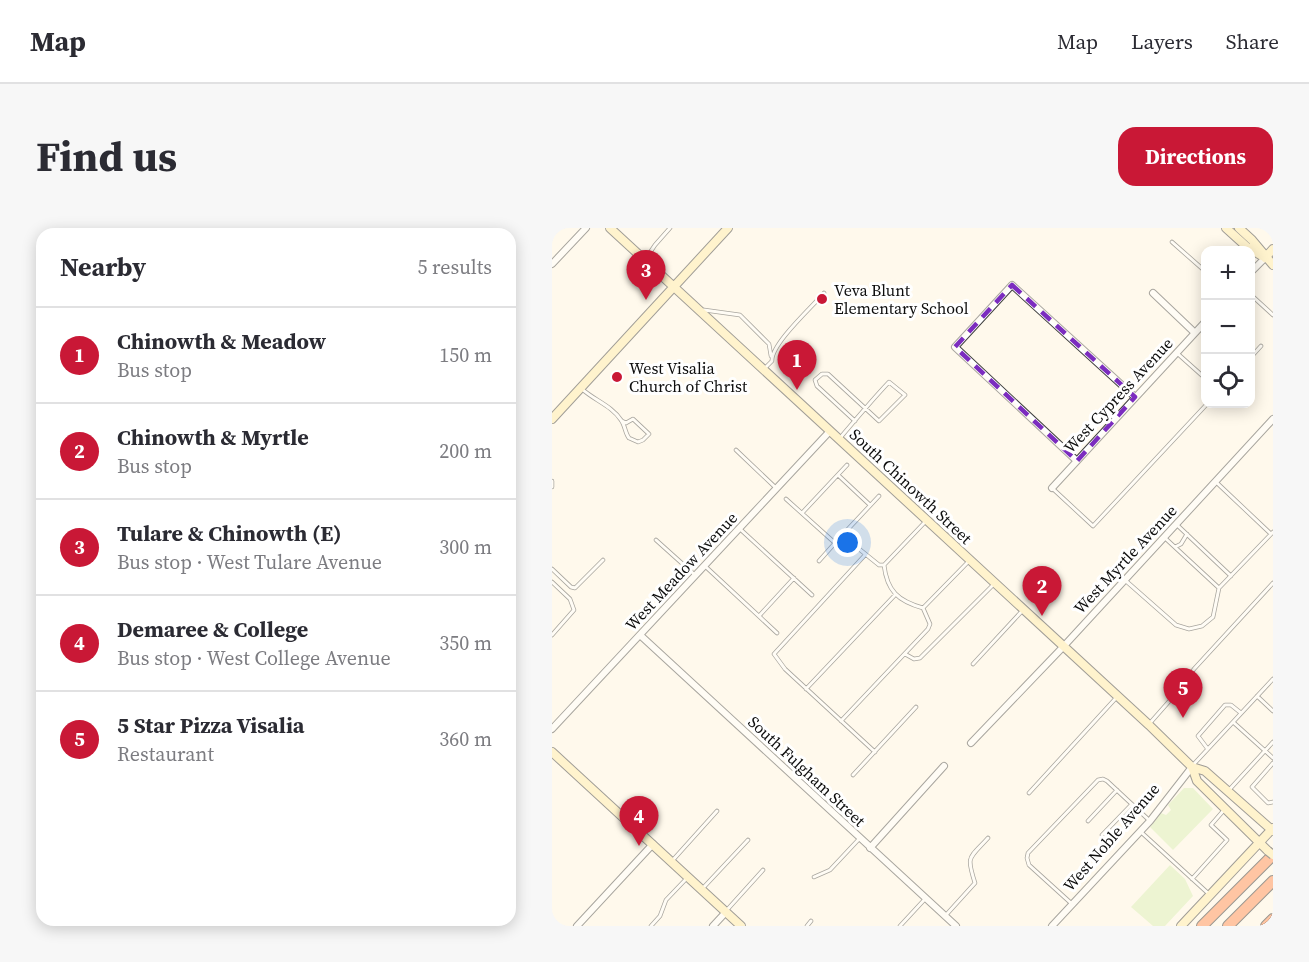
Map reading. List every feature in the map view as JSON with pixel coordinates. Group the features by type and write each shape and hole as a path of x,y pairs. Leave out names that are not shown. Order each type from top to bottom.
{"highway":[{"path":"1202,926 1271,854"},
{"path":"1228,926 1273,881"},
{"path":"1266,926 1273,919"}],"street":[{"path":"552,264 586,228"},
{"name":"South Chinowth Street","path":"610,228 1149,725 1192,767 1197,781 1271,854"},
{"path":"552,419 728,228"},
{"path":"1226,228 1247,247 1265,258"},
{"path":"1239,228 1273,266"},
{"path":"1255,269 1273,249"},
{"path":"1077,461 955,347 1012,285 1135,398"},
{"path":"1153,293 1195,333"},
{"name":"West Cypress Avenue","path":"1052,488 1201,326"},
{"name":"West Myrtle Avenue","path":"971,743 1063,647 1273,419"},
{"name":"West Meadow Avenue","path":"552,729 830,431"},
{"name":"South Fulgham Street","path":"640,635 956,926"},
{"path":"552,752 741,926"},
{"path":"870,848 944,765"},
{"name":"South Chinowth Street","path":"1192,767 1205,771 1272,830"},
{"name":"West Noble Avenue","path":"1052,926 1150,821 1192,767"},
{"path":"1181,926 1272,830"},
{"path":"578,926 653,844"},
{"path":"713,926 726,912"}],"lane":[{"path":"645,260 654,245 670,228"},
{"path":"1172,242 1201,268"},
{"path":"771,357 777,346 824,293"},
{"path":"1255,298 1273,315"},
{"path":"699,310 740,315 769,344 772,361 764,370"},
{"path":"1254,354 1261,346"},
{"path":"1177,352 1201,374"},
{"path":"838,439 855,421 865,408 889,382 905,395 879,421 865,408 828,374 822,374 815,380 817,386 855,421"},
{"path":"581,388 592,398 605,405 622,421 627,423 633,419 649,434 643,440 634,441 626,434 622,421"},
{"path":"1052,488 1093,526 1202,408"},
{"path":"736,450 776,488"},
{"path":"802,513 847,465"},
{"path":"838,475 870,505"},
{"path":"552,481 552,487"},
{"path":"1125,580 1176,625 1189,629 1202,626 1213,617 1220,588 1272,533 1215,481"},
{"path":"819,561 879,496"},
{"path":"786,499 835,543"},
{"path":"841,721 928,629 930,624 922,608 895,595 885,575 884,565 926,520"},
{"path":"1176,524 1231,576"},
{"path":"739,528 812,595"},
{"path":"1175,547 1181,544 1186,534"},
{"path":"843,535 865,555 879,565 884,565"},
{"path":"1164,537 1220,588"},
{"path":"656,540 695,576"},
{"path":"865,555 774,654 785,669 875,752"},
{"path":"552,569 575,588 603,560"},
{"path":"922,608 969,560"},
{"path":"704,565 777,633"},
{"path":"759,616 794,578"},
{"path":"552,582 570,599 574,610 552,635"},
{"path":"1149,725 1194,669 1273,583"},
{"path":"905,654 914,659 920,658 994,584"},
{"path":"806,689 895,595"},
{"path":"973,664 1023,610"},
{"path":"1192,767 1207,748 1273,679"},
{"path":"1029,793 1117,696"},
{"path":"1257,696 1273,711"},
{"path":"1207,748 1198,736 1226,705 1231,705 1241,713"},
{"path":"853,775 916,707"},
{"path":"1233,722 1273,760 1251,787 1268,802 1273,802"},
{"path":"1228,791 1273,742"},
{"path":"1072,904 1029,865 1028,853 1098,780 1107,781 1150,821"},
{"path":"1088,821 1117,790"},
{"path":"1102,835 1132,804"},
{"path":"1192,879 1227,840 1211,825 1225,809"},
{"path":"672,861 717,812"},
{"path":"1140,831 1210,895"},
{"path":"814,877 830,870 860,838"},
{"path":"945,916 975,884 968,863 969,858 988,838"},
{"path":"702,889 748,840"},
{"path":"726,912 763,870"},
{"path":"651,926 660,916 666,900 688,877"},
{"path":"900,926 925,898"},
{"path":"807,926 811,921"}],"highlighted area":[{"path":"1012,285 1135,397 1077,461 955,347"}],"green space":[{"path":"1184,788 1193,788 1213,809 1173,850 1150,827 1161,813 1166,815 1171,810 1168,805"},
{"path":"1170,865 1185,879 1193,896 1165,926 1153,926 1131,907"}],"place":[{"name":"Veva Blunt Elementary School","path":"822,299"},
{"name":"Tulare & Chinowth (E)","path":"646,300"},
{"name":"West Visalia Church of Christ","path":"617,377"},
{"name":"Chinowth & Meadow","path":"797,390"},
{"name":"Chinowth & Myrtle","path":"1042,616"},
{"name":"5 Star Pizza Visalia","path":"1183,718"},
{"name":"Demaree & College","path":"639,846"}]}
